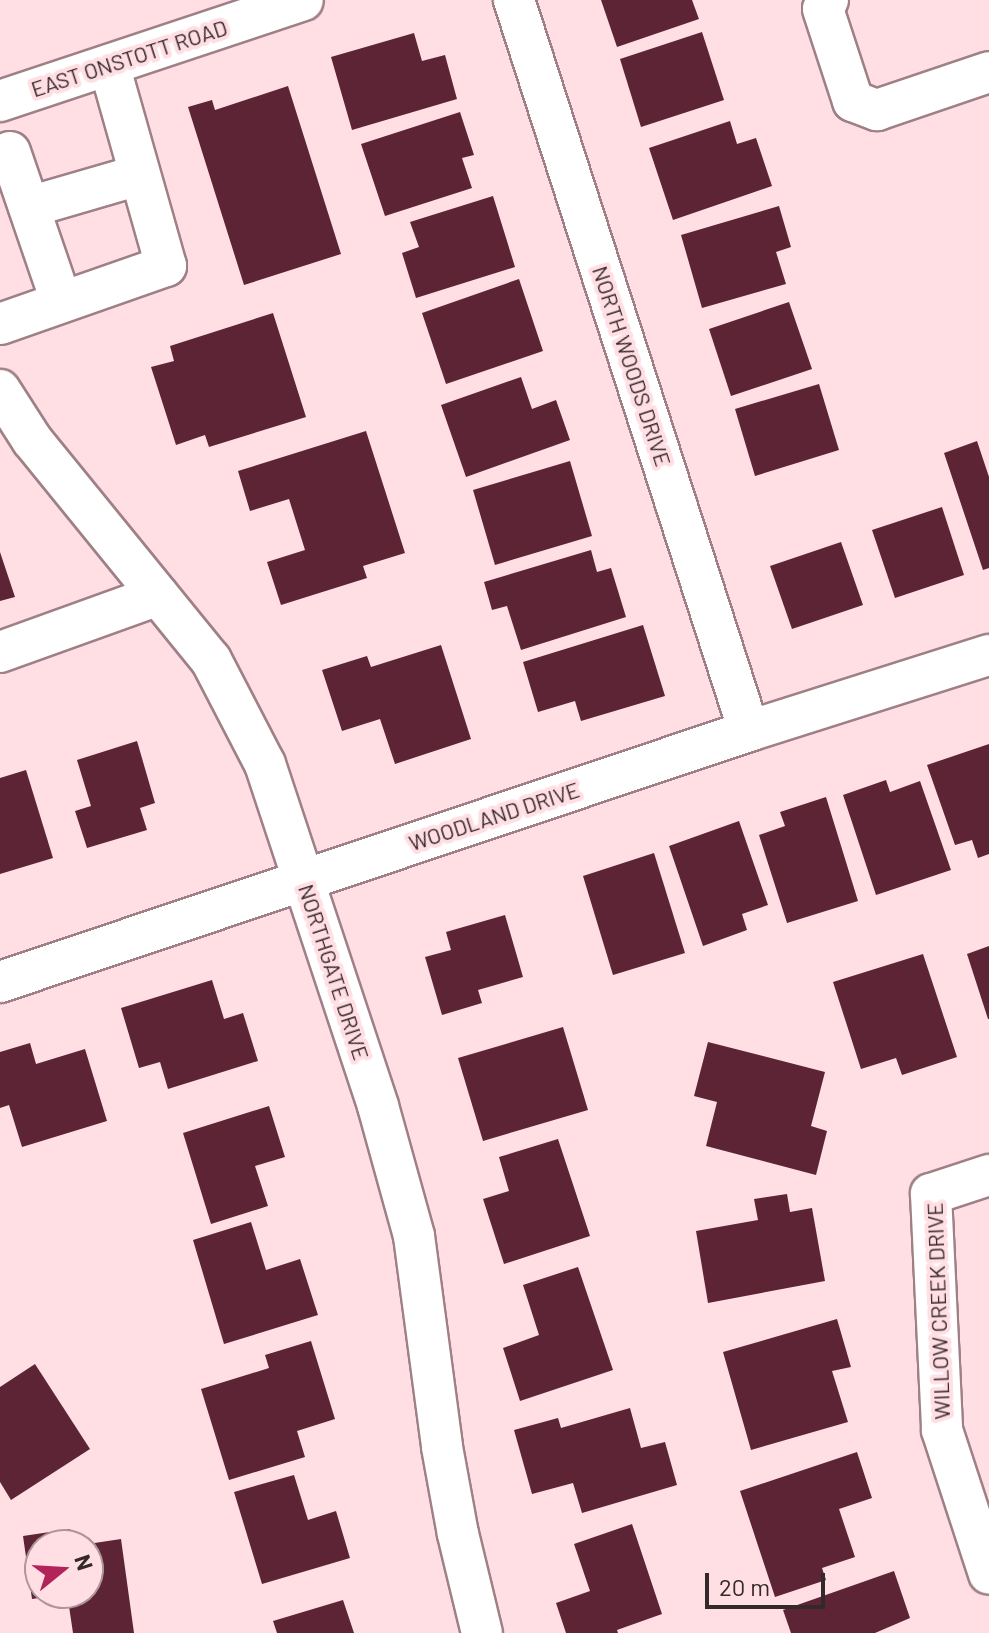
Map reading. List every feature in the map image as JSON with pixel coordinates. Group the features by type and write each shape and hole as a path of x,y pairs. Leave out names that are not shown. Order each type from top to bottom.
{"street":[{"name":"EAST ONSTOTT ROAD","path":"0,101 303,0"},
{"name":"NORTH WOODS DRIVE","path":"514,0 749,731"},
{"path":"828,0 823,9 853,101 877,110 989,72"},
{"path":"0,324 166,266 109,65"},
{"path":"10,152 61,301"},
{"path":"29,207 139,175"},
{"name":"NORTHGATE DRIVE","path":"0,390 32,440 211,660 265,764 378,1106 414,1236 442,1447 458,1534 482,1633"},
{"path":"0,652 158,595"},
{"name":"WOODLAND DRIVE","path":"0,982 749,731 989,655"},
{"name":"WILLOW CREEK DRIVE","path":"989,1175 931,1194 942,1430 989,1574"}],"building":[{"path":"601,0 692,0 699,19 617,47"},
{"path":"702,32 724,100 641,127 620,59"},
{"path":"414,33 422,61 445,55 457,99 352,130 331,57"},
{"path":"288,86 341,254 244,285 188,107 212,100 215,110"},
{"path":"460,112 474,155 462,158 472,188 385,216 361,144"},
{"path":"730,121 737,144 756,138 772,186 673,220 649,148"},
{"path":"493,196 515,267 416,298 402,253 419,247 410,222"},
{"path":"779,206 791,247 776,252 786,284 702,308 681,235"},
{"path":"519,279 543,351 446,384 422,313"},
{"path":"789,302 812,369 731,396 709,329"},
{"path":"273,313 306,417 209,447 205,435 176,445 151,367 174,361 170,346"},
{"path":"521,377 532,409 556,400 570,440 466,477 441,405"},
{"path":"819,384 839,450 755,476 735,409"},
{"path":"366,431 405,553 363,566 367,578 281,605 267,562 305,550 289,499 250,511 238,471"},
{"path":"977,441 989,477 989,568 983,570 944,453"},
{"path":"570,461 592,536 495,565 473,490"},
{"path":"942,507 964,575 895,598 872,530"},
{"path":"841,542 863,605 792,629 770,566"},
{"path":"591,550 597,572 611,568 626,617 521,650 507,606 492,610 484,582"},
{"path":"0,552 15,597 0,601"},
{"path":"643,625 665,696 581,721 575,701 538,712 523,662"},
{"path":"441,645 471,739 395,764 380,719 342,731 322,670 367,656 371,667"},
{"path":"137,741 155,803 140,808 147,830 87,848 75,811 91,806 77,760"},
{"path":"989,744 989,854 978,858 972,840 955,845 927,765"},
{"path":"26,770 53,858 0,874 0,778"},
{"path":"886,780 890,792 920,781 951,870 876,895 843,795"},
{"path":"826,797 858,901 787,923 759,835 785,826 780,812"},
{"path":"739,821 768,905 742,914 747,930 703,946 669,846"},
{"path":"654,853 685,953 613,975 583,876"},
{"path":"505,915 523,977 478,990 482,1003 442,1015 425,957 451,950 446,932"},
{"path":"989,946 989,1019 988,1019 967,954"},
{"path":"923,954 957,1057 902,1075 896,1058 861,1069 833,982"},
{"path":"212,980 224,1019 243,1013 258,1061 168,1089 160,1062 139,1068 121,1008"},
{"path":"563,1027 588,1110 483,1141 458,1058"},
{"path":"708,1042 825,1072 811,1126 827,1131 816,1175 706,1146 717,1102 694,1096"},
{"path":"30,1043 36,1064 85,1049 107,1121 22,1147 9,1105 0,1108 0,1052"},
{"path":"269,1106 285,1157 255,1166 268,1206 211,1224 183,1133"},
{"path":"558,1139 590,1236 504,1264 483,1199 509,1191 499,1157"},
{"path":"787,1194 790,1212 812,1208 825,1281 708,1303 696,1231 758,1220 754,1199"},
{"path":"251,1222 266,1270 300,1259 318,1315 224,1344 193,1240"},
{"path":"578,1267 613,1370 520,1401 503,1348 539,1335 523,1285"},
{"path":"837,1319 851,1367 832,1371 848,1422 751,1450 723,1352"},
{"path":"311,1341 335,1419 297,1431 305,1457 229,1480 201,1389 269,1368 265,1355"},
{"path":"35,1364 90,1449 11,1500 0,1482 0,1387"},
{"path":"630,1408 641,1448 665,1442 677,1485 582,1513 573,1483 532,1494 514,1430 558,1418 561,1428"},
{"path":"857,1452 872,1498 839,1509 855,1557 822,1568 826,1580 775,1597 740,1491"},
{"path":"294,1475 308,1520 336,1511 350,1558 262,1584 234,1492"},
{"path":"632,1524 662,1614 617,1630 618,1633 566,1633 556,1603 590,1591 574,1544"},
{"path":"121,1539 134,1633 73,1633 69,1609 104,1609 104,1542"},
{"path":"894,1571 910,1618 875,1633 791,1633 783,1610"},
{"path":"343,1600 354,1633 277,1633 273,1621"}]}
